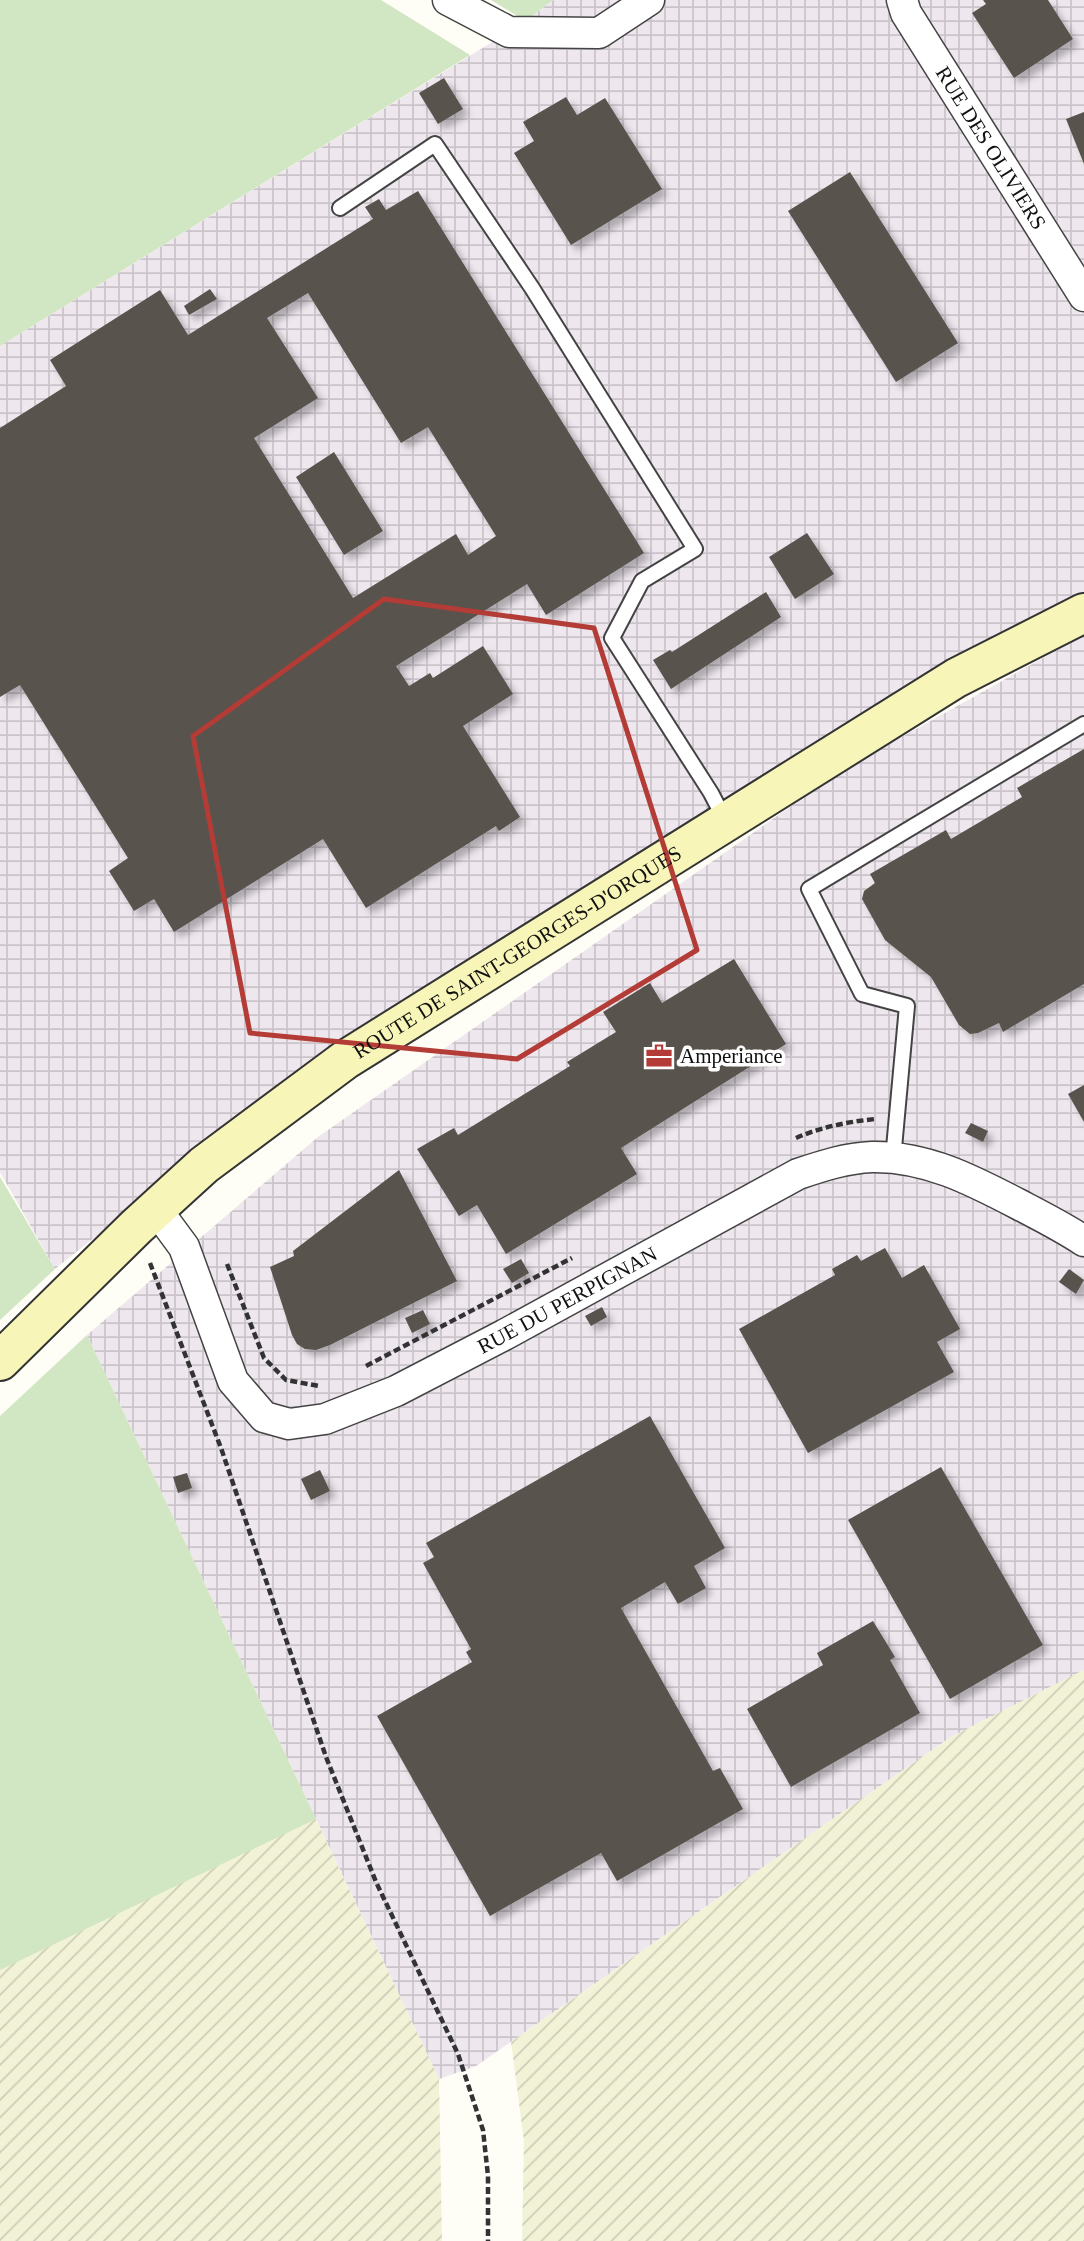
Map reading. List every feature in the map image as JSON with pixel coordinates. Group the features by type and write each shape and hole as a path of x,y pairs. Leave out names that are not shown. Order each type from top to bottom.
{"street":[{"path":"448,0 509,32 599,33 649,0"},
{"name":"RUE DES OLIVIERS","path":"902,0 906,13 1084,296"},
{"name":"ROUTE DE SAINT-GEORGES-D'ORQUES","path":"0,1361 204,1165 345,1060 956,678 1084,613"},
{"name":"RUE DU PERPIGNAN","path":"146,1218 184,1247 233,1381 264,1418 289,1424 325,1419 396,1391 516,1329 798,1174 841,1161 871,1157 893,1158 935,1166 1068,1230 1084,1241"}],"lane":[{"path":"340,208 435,144 539,299 695,549 642,581 612,638 726,821"},
{"path":"893,1158 907,1006 862,994 809,889 1084,724"}],"path":[{"path":"789,1141 813,1130 846,1122 874,1119 896,1121"},
{"path":"146,1218 326,1757 376,1882 458,2054 483,2130 488,2176 488,2241"},
{"path":"361,1368 582,1252"},
{"path":"226,1261 264,1358 286,1380 319,1386 328,1383"}],"highlighted area":[{"path":"384,599 594,628 697,950 517,1059 250,1033 193,736"}],"shaded area":[{"path":"553,0 1084,0 1084,597 336,1044 55,1269 0,1172 0,346 526,21"},
{"path":"1084,635 1084,1670 951,1737 476,2066 439,2079 87,1335 318,1137 843,770"}],"green space":[{"path":"0,0 381,0 470,55 0,346"},
{"path":"491,0 553,0 526,21"},
{"path":"0,1177 55,1269 0,1320"},
{"path":"87,1335 316,1819 0,1970 0,1416"},
{"path":"1084,1670 1084,2241 522,2241 524,2141 511,2042 951,1737"},
{"path":"310,1807 439,2079 442,2241 0,2241 0,1963"}],"building":[{"path":"983,0 1048,0 1073,39 1014,78 972,13 986,4"},
{"path":"444,78 463,109 438,124 419,93"},
{"path":"566,97 577,115 605,98 662,189 571,245 514,153 534,141 523,122"},
{"path":"1084,112 1084,164 1066,119"},
{"path":"850,172 958,343 896,382 788,211"},
{"path":"418,191 644,553 546,615 527,584 396,666 409,686 430,673 433,678 483,646 513,694 463,726 520,817 499,831 496,826 366,908 323,839 174,932 154,899 134,911 109,871 128,858 20,685 0,697 0,428 66,386 50,360 160,290 188,335 373,219 365,207 379,199 386,210","holes":["308,293 401,443 428,427 496,536 468,555 456,534 353,598 254,438 318,398 267,318"]},
{"path":"210,289 217,299 189,315 184,306"},
{"path":"334,452 383,531 344,555 296,477"},
{"path":"807,533 834,574 795,599 769,557"},
{"path":"766,592 781,617 671,689 653,660 670,650 672,652"},
{"path":"1084,749 1084,984 1003,1032 999,1023 970,1034 959,1025 931,977 885,940 862,899 864,891 875,883 870,874 946,830 951,839 1022,797 1017,788"},
{"path":"734,959 786,1044 621,1148 637,1174 506,1254 477,1205 459,1216 417,1149 454,1128 458,1135 570,1066 567,1062 616,1032 603,1012 650,983 662,1003"},
{"path":"1084,1085 1084,1122 1068,1094"},
{"path":"971,1123 988,1131 983,1142 965,1133"},
{"path":"399,1170 457,1281 330,1345 316,1350 305,1349 297,1344 292,1335 270,1267 294,1256 293,1251"},
{"path":"885,1248 902,1278 924,1265 960,1329 937,1342 954,1372 808,1453 739,1329 835,1275 832,1269 857,1255 861,1261"},
{"path":"521,1259 529,1273 512,1283 503,1269"},
{"path":"1069,1269 1084,1280 1076,1294 1059,1282"},
{"path":"602,1307 607,1317 591,1326 585,1316"},
{"path":"423,1310 430,1324 412,1333 405,1318"},
{"path":"650,1416 725,1548 694,1566 706,1588 678,1604 665,1582 621,1608 713,1771 720,1768 743,1809 617,1881 601,1853 490,1916 377,1716 472,1662 466,1652 471,1649 423,1563 434,1557 426,1543"},
{"path":"941,1467 1043,1645 950,1699 848,1520"},
{"path":"320,1470 330,1491 311,1500 301,1479"},
{"path":"187,1473 192,1488 178,1493 173,1477"},
{"path":"873,1621 895,1657 890,1660 920,1713 791,1787 747,1709 823,1665 817,1653"}],"place":[{"name":"Amperiance","path":"659,1056"}]}
